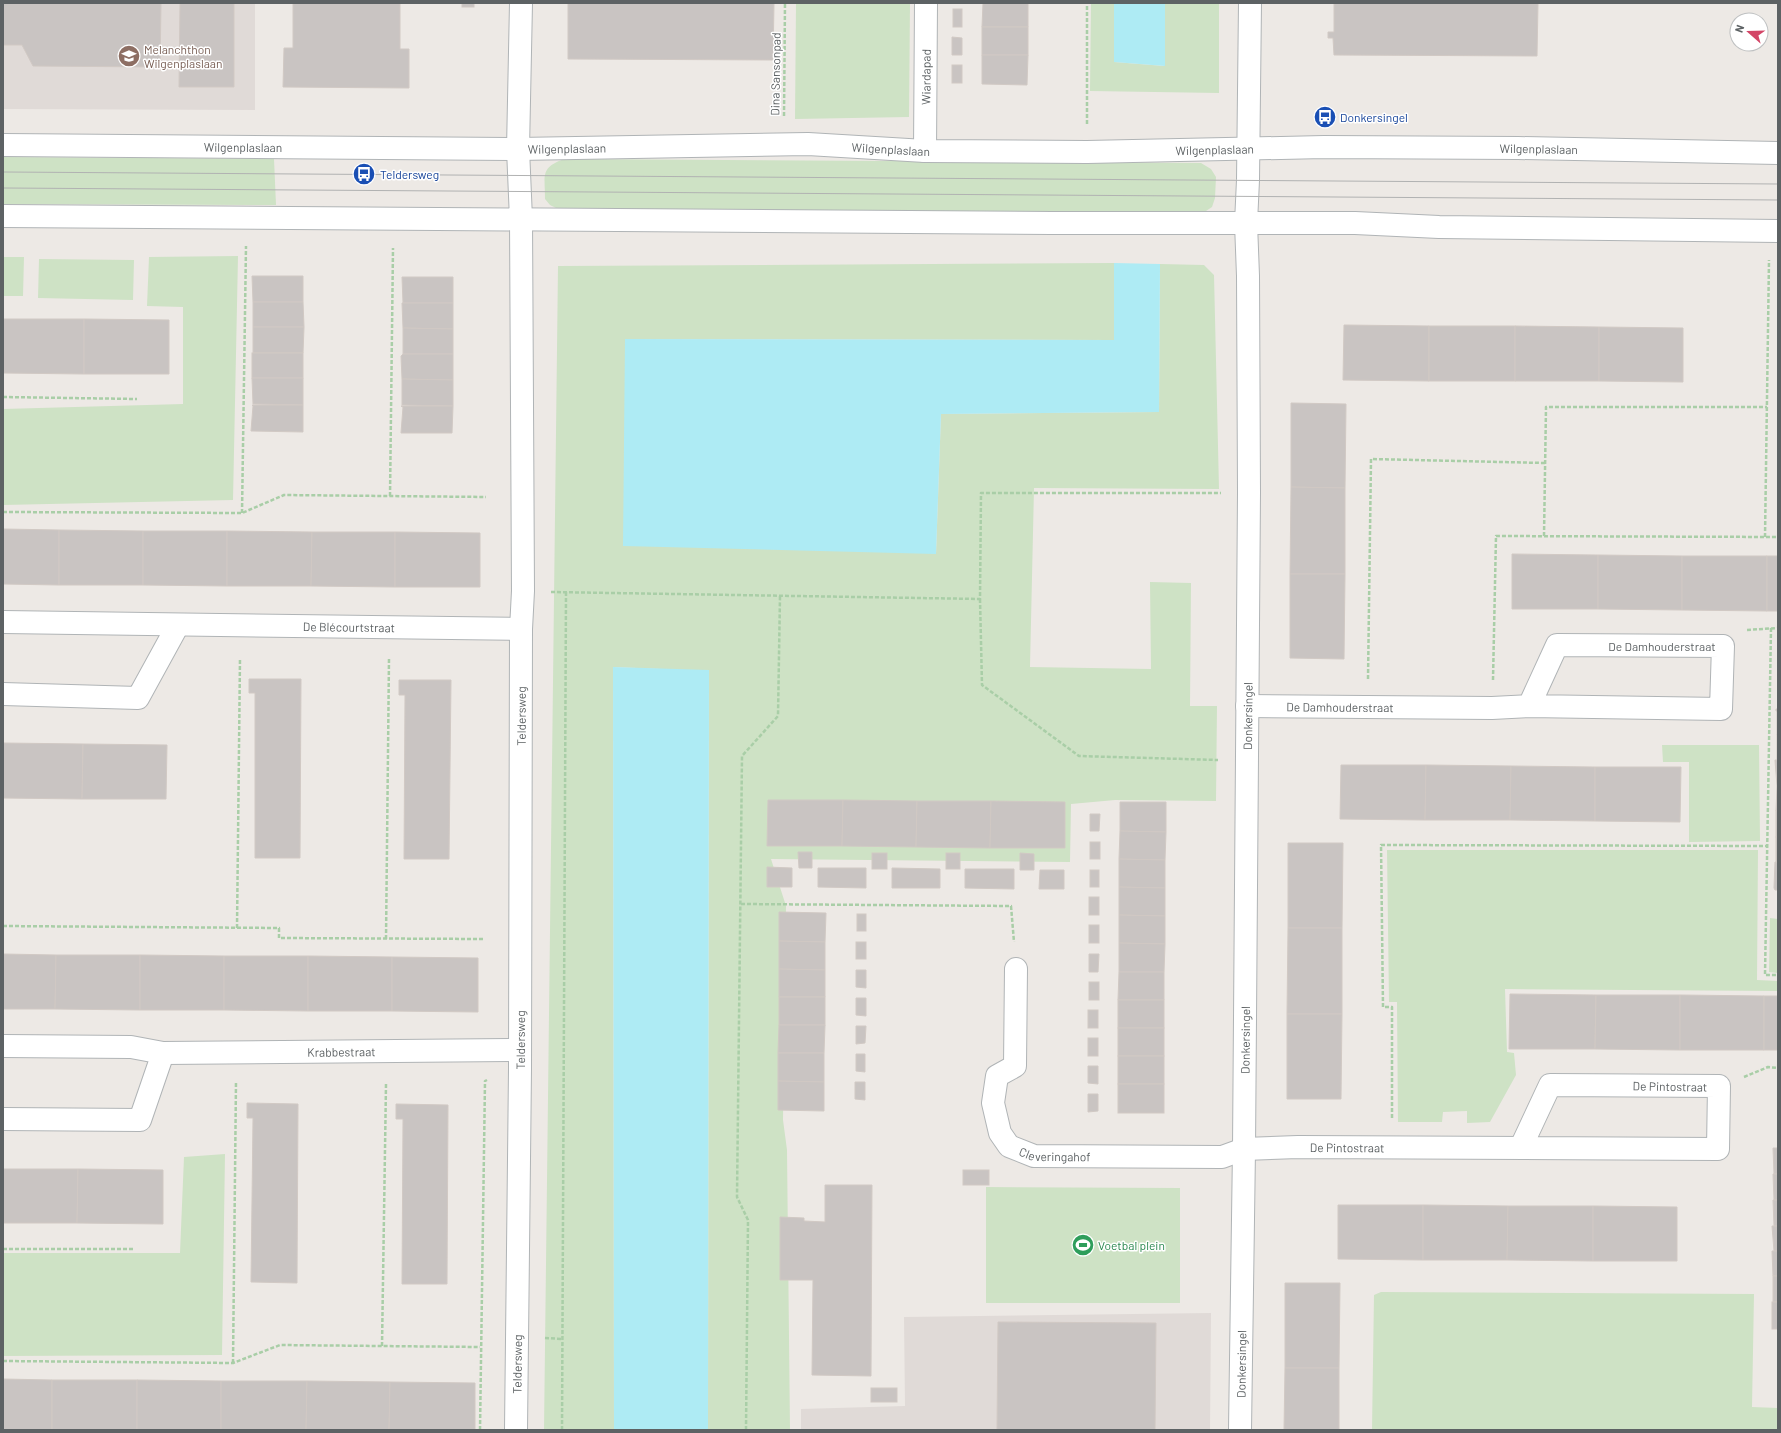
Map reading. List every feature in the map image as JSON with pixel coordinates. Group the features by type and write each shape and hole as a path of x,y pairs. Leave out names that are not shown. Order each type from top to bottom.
{"street":[{"name":"Teldersweg","path":"516,1430 520,1060 521,629 523,592 521,219 518,149 521,3"},
{"name":"Wiardapad","path":"925,151 926,3"},
{"name":"Donkersingel","path":"1240,1430 1244,1149 1249,494 1248,276 1246,223 1248,180 1247,149 1250,3"},
{"name":"Wilgenplaslaan","path":"3,144 518,149 808,144 925,151 1087,152 1324,147 1518,148 1778,153"},
{"path":"3,216 1246,223 1355,222 1439,227 1774,231"},
{"name":"De Blécourtstraat","path":"3,622 521,629"},
{"path":"3,694 138,698 178,625"},
{"name":"De Damhouderstraat","path":"1247,706 1492,708 1529,706 1721,709 1723,646 1557,645 1529,706"},
{"name":"Cleveringahof","path":"1016,969 1015,1066 996,1076 993,1102 1000,1133 1009,1146 1034,1156 1222,1157 1244,1149"},
{"name":"Krabbestraat","path":"3,1046 131,1047 163,1053 236,1053 520,1060"},
{"path":"3,1119 140,1120 163,1053"},
{"name":"De Pintostraat","path":"1244,1149 1298,1147 1718,1148 1719,1086 1550,1085 1521,1147"}],"path":[{"name":"Dina Sansonpad","path":"784,144 785,3"},
{"path":"1087,3 1087,152"},
{"path":"1765,537 1767,407 1774,231"},
{"path":"242,513 246,246"},
{"path":"390,496 393,248"},
{"path":"3,398 137,399"},
{"path":"1544,536 1546,407 1767,407"},
{"path":"1368,707 1371,459 1545,463"},
{"path":"1246,760 1079,756 982,685 980,599 981,493 1249,494"},
{"path":"3,512 242,513 284,495 486,497"},
{"path":"1492,708 1496,536 1778,537"},
{"path":"523,592 980,599"},
{"path":"562,1430 566,592"},
{"path":"746,1430 748,1220 737,1197 742,756 778,716 780,596"},
{"path":"1771,628 1765,975 1778,975"},
{"path":"237,928 240,658"},
{"path":"386,939 389,658"},
{"path":"1392,1147 1392,1007 1383,1007 1381,846 1768,846"},
{"path":"741,904 1011,906 1016,969"},
{"path":"3,926 279,928 279,938 483,939"},
{"path":"233,1363 236,1053"},
{"path":"480,1430 485,1081 520,1060"},
{"path":"1719,1086 1768,1068 1778,1068"},
{"path":"382,1346 386,1084"},
{"path":"3,1249 133,1249"},
{"path":"3,1361 233,1363 280,1345 480,1347"}],"shaded area":[{"name":"Melanchthon Wilgenplaslaan","path":"3,3 255,3 255,110 3,109"},
{"path":"1211,1313 1210,1430 801,1430 801,1409 905,1406 904,1317"}],"green space":[{"path":"796,3 910,3 909,117 795,119"},
{"path":"1091,3 1114,3 1114,62 1164,66 1165,3 1219,3 1219,93 1090,91"},
{"path":"3,157 274,159 276,205 3,204"},
{"path":"564,159 1201,163 1211,169 1216,177 1215,198 1212,207 1200,215 562,211 550,205 545,199 545,178 547,169 556,162"},
{"path":"238,256 233,500 3,505 3,409 183,404 183,307 147,306 149,257"},
{"path":"3,257 24,257 23,296 3,296"},
{"path":"39,259 134,260 133,300 38,298"},
{"path":"1114,263 1115,340 625,339 936,554 941,414 1159,412 1160,264 1204,265 1214,275 1219,489 1034,488 1030,667 1151,669 1150,582 1191,583 1190,706 1217,706 1216,801 1115,800 1071,804 1070,862 771,859 786,906 783,1120 787,1150 790,1430 708,1430 709,671 613,667 614,1430 544,1430 558,266"},
{"path":"1662,745 1759,745 1760,841 1689,842 1689,762 1663,762"},
{"path":"1387,850 1758,850 1757,980 1778,981 1778,991 1505,989 1507,1052 1514,1053 1516,1075 1490,1122 1467,1123 1467,1111 1443,1112 1442,1122 1398,1122 1397,1002 1389,1002"},
{"path":"1770,918 1778,919 1778,973 1769,972"},
{"path":"225,1154 222,1355 3,1356 3,1253 180,1253 184,1157"},
{"name":"Voetbal plein","path":"986,1187 1180,1188 1180,1303 986,1303"},
{"path":"1381,1292 1754,1294 1752,1407 1778,1408 1778,1430 1372,1430 1374,1295"}],"water":[{"path":"1114,3 1165,3 1165,66 1114,62"},
{"path":"1114,263 1160,264 1159,412 941,414 936,554 623,546 625,339 1114,340"},
{"path":"613,667 709,670 708,1430 614,1430"}],"building":[{"path":"3,3 161,3 160,67 33,66 22,45 3,45"},
{"path":"180,3 234,3 234,87 179,87"},
{"path":"293,3 400,3 400,49 409,49 409,88 283,87 284,48 293,48"},
{"path":"462,3 474,3 474,7 462,7"},
{"path":"568,3 774,3 773,60 568,59"},
{"path":"983,3 1028,3 1028,27 982,27"},
{"path":"1334,3 1538,3 1537,56 1334,55 1333,38 1328,38 1328,32 1334,32"},
{"path":"953,9 962,9 962,27 953,27"},
{"path":"982,27 1028,27 1028,55 982,55"},
{"path":"952,37 962,38 962,55 952,55"},
{"path":"982,55 1028,55 1027,85 982,84"},
{"path":"952,65 962,65 962,83 952,83"},
{"path":"252,276 303,276 303,302 253,302"},
{"path":"402,277 453,277 453,303 403,303"},
{"path":"253,302 303,302 304,327 253,327"},
{"path":"402,303 453,303 453,329 403,328"},
{"path":"3,319 84,319 84,374 3,373"},
{"path":"84,319 169,320 169,374 84,374"},
{"path":"1344,325 1429,326 1429,381 1343,380"},
{"path":"1429,326 1515,326 1515,381 1429,381"},
{"path":"1515,326 1599,327 1599,381 1515,381"},
{"path":"253,327 304,327 303,353 253,353"},
{"path":"1599,327 1683,328 1683,382 1599,381"},
{"path":"403,328 453,329 453,354 403,354"},
{"path":"252,353 303,353 303,378 252,378"},
{"path":"403,354 453,354 453,380 402,379 401,356"},
{"path":"252,378 303,378 303,405 253,404"},
{"path":"402,379 453,380 453,406 402,405"},
{"path":"1291,403 1346,404 1345,488 1291,487"},
{"path":"252,405 303,405 303,432 251,431"},
{"path":"401,406 453,406 452,433 401,433 403,407"},
{"path":"1291,487 1345,488 1345,574 1290,574"},
{"path":"3,529 59,530 59,585 3,584"},
{"path":"59,530 143,531 143,585 59,585"},
{"path":"143,531 227,531 227,586 143,585"},
{"path":"227,531 312,532 311,586 227,586"},
{"path":"312,532 395,532 395,587 311,586"},
{"path":"395,532 480,533 480,587 395,587"},
{"path":"1512,554 1598,555 1598,609 1512,609"},
{"path":"1598,555 1682,556 1682,610 1598,609"},
{"path":"1682,556 1767,556 1767,611 1682,610"},
{"path":"1767,556 1778,556 1778,611 1767,611"},
{"path":"1290,574 1345,574 1344,659 1290,658"},
{"path":"249,679 301,679 300,858 255,858 255,693 249,693"},
{"path":"399,680 451,680 449,859 404,859 405,695 399,695"},
{"path":"1776,709 1778,709 1778,735 1777,735"},
{"path":"1778,735 1778,760 1777,760"},
{"path":"3,743 83,744 82,799 3,798"},
{"path":"83,744 167,745 166,799 82,799"},
{"path":"1775,760 1778,760 1778,786 1777,786"},
{"path":"1341,765 1426,765 1425,820 1340,819"},
{"path":"1426,765 1511,766 1510,820 1425,820"},
{"path":"1511,766 1595,767 1595,821 1510,820"},
{"path":"1595,767 1681,767 1680,822 1595,821"},
{"path":"1777,786 1778,811 1776,811"},
{"path":"768,800 843,800 842,846 767,846"},
{"path":"843,800 917,801 916,847 842,846"},
{"path":"917,801 991,801 990,848 916,847"},
{"path":"991,801 1065,802 1065,848 990,848"},
{"path":"1120,802 1166,802 1166,832 1120,831"},
{"path":"1776,811 1778,811 1778,837 1776,837"},
{"path":"1090,814 1100,814 1099,831 1090,831"},
{"path":"1120,831 1166,832 1165,860 1119,859"},
{"path":"1776,837 1778,837 1778,862 1776,862"},
{"path":"1090,842 1100,842 1100,859 1090,859"},
{"path":"1288,843 1343,843 1342,928 1288,928"},
{"path":"798,852 812,852 812,868 799,868"},
{"path":"872,853 887,853 887,869 872,869"},
{"path":"946,853 960,853 960,869 946,869"},
{"path":"1020,853 1034,854 1034,870 1020,870"},
{"path":"1119,859 1165,860 1165,888 1119,887"},
{"path":"1775,862 1778,862 1778,890 1775,890 1774,888"},
{"path":"767,867 792,868 792,887 767,887"},
{"path":"818,868 866,868 866,888 818,887"},
{"path":"892,868 940,869 940,888 892,888"},
{"path":"965,869 1014,869 1014,889 965,888"},
{"path":"1040,870 1064,870 1064,889 1039,889"},
{"path":"1090,870 1099,870 1099,887 1090,887"},
{"path":"1119,887 1165,888 1165,916 1119,915"},
{"path":"1089,897 1099,897 1099,915 1089,915"},
{"path":"779,912 826,913 825,942 779,941"},
{"path":"857,914 866,914 866,931 857,931"},
{"path":"1119,915 1165,916 1165,944 1119,943"},
{"path":"1089,925 1099,925 1099,943 1089,943"},
{"path":"1288,928 1342,928 1342,1014 1287,1014"},
{"path":"779,941 825,942 825,970 779,969"},
{"path":"856,942 866,942 866,959 856,959"},
{"path":"1119,943 1165,944 1164,972 1119,972"},
{"path":"3,954 56,955 55,1009 3,1009"},
{"path":"1089,954 1099,954 1098,972 1089,972"},
{"path":"56,955 140,955 140,1010 55,1009"},
{"path":"140,955 224,956 224,1010 140,1010"},
{"path":"224,956 308,956 308,1011 224,1010"},
{"path":"308,956 392,957 392,1011 308,1011"},
{"path":"392,957 478,958 478,1012 392,1011"},
{"path":"779,969 825,970 825,997 779,997"},
{"path":"856,970 866,970 866,988 856,987"},
{"path":"1119,972 1164,972 1164,1000 1118,1000"},
{"path":"1089,982 1099,982 1099,1000 1089,1000"},
{"path":"1510,994 1596,995 1595,1049 1509,1049"},
{"path":"1596,995 1680,995 1680,1050 1595,1049"},
{"path":"1680,995 1764,996 1764,1050 1680,1050"},
{"path":"1764,996 1778,996 1778,1050 1764,1050"},
{"path":"779,997 825,997 825,1025 779,1025"},
{"path":"856,998 866,998 866,1016 856,1015"},
{"path":"1118,1000 1164,1000 1164,1028 1118,1028"},
{"path":"1088,1010 1098,1010 1098,1028 1088,1028"},
{"path":"1287,1014 1342,1014 1341,1099 1287,1099"},
{"path":"779,1025 825,1025 824,1053 778,1053"},
{"path":"856,1026 866,1026 865,1043 856,1044"},
{"path":"1118,1028 1164,1028 1164,1056 1118,1056"},
{"path":"1088,1038 1098,1038 1098,1056 1088,1056"},
{"path":"778,1053 824,1053 824,1082 778,1081"},
{"path":"856,1054 865,1054 865,1072 856,1071"},
{"path":"1118,1056 1164,1056 1164,1084 1118,1084"},
{"path":"1088,1066 1098,1066 1098,1084 1088,1083"},
{"path":"778,1081 824,1082 824,1111 778,1110"},
{"path":"855,1082 865,1082 865,1100 855,1099"},
{"path":"1118,1084 1164,1084 1164,1113 1118,1113"},
{"path":"1088,1094 1098,1094 1098,1111 1088,1112"},
{"path":"247,1103 298,1104 297,1283 251,1282 253,1118 247,1118"},
{"path":"396,1104 448,1105 447,1284 402,1284 403,1119 396,1119"},
{"path":"1773,1148 1778,1148 1778,1174 1774,1174"},
{"path":"3,1169 78,1169 77,1223 3,1223"},
{"path":"78,1169 163,1170 163,1224 77,1223"},
{"path":"963,1170 989,1170 989,1185 963,1185"},
{"path":"1773,1174 1778,1174 1778,1200 1774,1200"},
{"path":"825,1185 872,1185 871,1376 812,1375 813,1280 780,1280 780,1217 804,1218 804,1221 825,1222"},
{"path":"1773,1200 1778,1200 1778,1226 1774,1226"},
{"path":"1338,1205 1423,1205 1423,1260 1338,1259"},
{"path":"1423,1205 1508,1206 1507,1260 1423,1260"},
{"path":"1508,1206 1593,1206 1593,1261 1507,1260"},
{"path":"1593,1206 1677,1207 1677,1261 1593,1261"},
{"path":"1772,1226 1778,1226 1778,1251 1774,1251"},
{"path":"1772,1251 1778,1251 1778,1276 1773,1276"},
{"path":"1773,1276 1778,1276 1778,1302 1773,1302"},
{"path":"1285,1283 1340,1283 1339,1368 1285,1368"},
{"path":"1772,1302 1778,1302 1778,1329 1772,1329"},
{"path":"998,1322 1156,1323 1155,1430 997,1430"},
{"path":"1285,1368 1339,1368 1339,1430 1284,1430"},
{"path":"3,1379 52,1380 52,1430 3,1430"},
{"path":"52,1380 137,1380 137,1430 52,1430"},
{"path":"137,1380 221,1381 221,1430 137,1430"},
{"path":"221,1381 307,1381 306,1430 221,1430"},
{"path":"307,1381 390,1382 389,1430 306,1430"},
{"path":"390,1382 475,1383 475,1430 389,1430"},
{"path":"871,1388 897,1388 897,1402 871,1402"}],"tram line":[{"path":"3,172 1778,184"},
{"path":"3,188 1778,200"}],"place":[{"name":"Melanchthon Wilgenplaslaan","path":"129,56"},
{"name":"Donkersingel","path":"1325,117"},
{"name":"Teldersweg","path":"364,174"},
{"name":"Voetbal plein","path":"1083,1245"}]}
